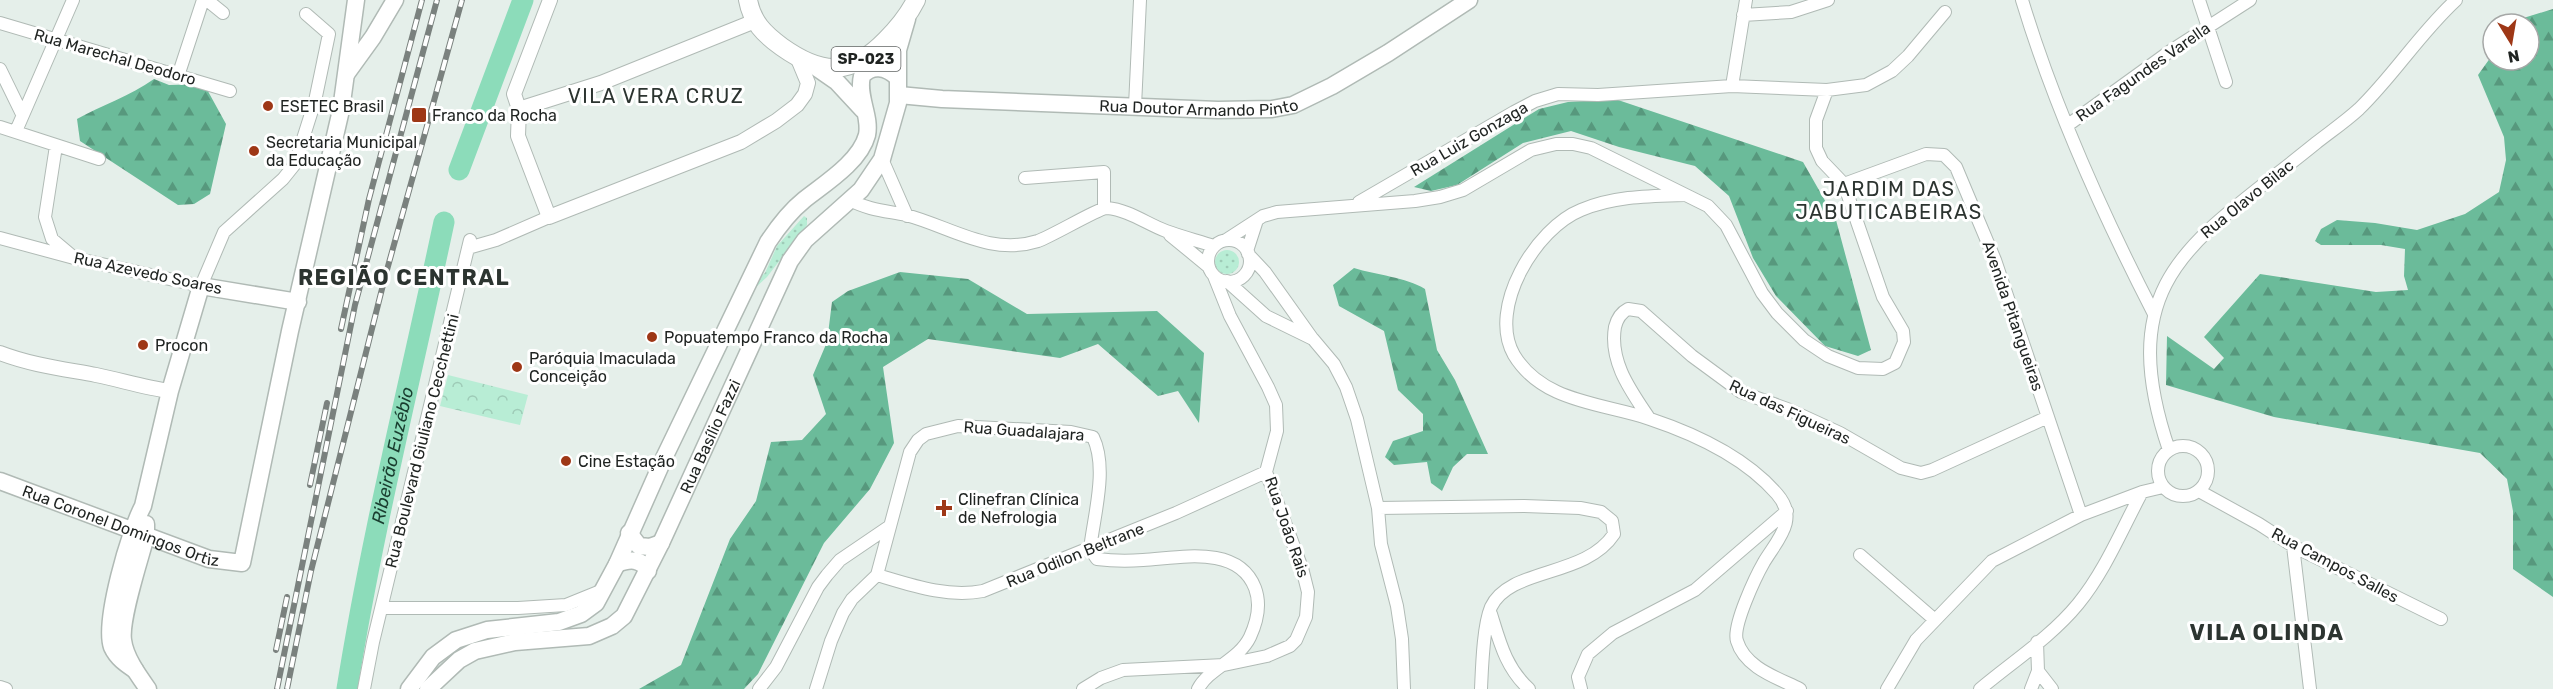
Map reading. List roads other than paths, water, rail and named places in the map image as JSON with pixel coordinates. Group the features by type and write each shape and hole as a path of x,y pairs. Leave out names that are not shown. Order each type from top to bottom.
{"main road":[{"path":"347,74 387,16 395,0"},
{"name":"SP-023","path":"748,0 755,21 769,38 837,82 864,111"},
{"name":"SP-023","path":"897,76 899,43 916,0"},
{"name":"Rua Doutor Armando Pinto","path":"899,95 942,99 1218,110 1272,109 1293,105 1332,86 1388,53 1469,0"},
{"path":"356,6 371,18 387,16"},
{"path":"298,302 347,74 356,6"},
{"name":"SP-023","path":"805,62 845,67 863,62 907,19"},
{"name":"Rua Basílio Fazzi","path":"410,689 433,657 456,640 488,630 559,622 590,608 604,589 617,564 761,254 787,217 831,181 865,140 868,126 861,82 866,72 882,68 897,76 899,95 882,159 865,185 805,240 790,261 775,289 648,571 624,616 612,626 589,636 515,642 475,651 459,660 428,689"},
{"path":"831,181 838,192 850,200"},
{"path":"810,196 823,201 830,216"},
{"path":"148,689 135,670 119,658 114,650 111,632 117,589 140,533 143,506 170,391 201,286"},
{"name":"Rua Azevedo Soares","path":"201,286 298,302"},
{"name":"Rua Coronel Domingos Ortiz","path":"0,482 209,559 242,563 298,302"},
{"path":"629,534 639,546 650,547 661,543"},
{"path":"617,564 636,560 642,563 648,571"}],"street":[{"path":"16,131 73,0"},
{"path":"177,76 205,0 223,12"},
{"path":"550,0 514,94 519,109 518,136 549,218 741,142 776,121 797,105 806,94 808,83 805,62"},
{"path":"1135,106 1140,0"},
{"path":"1732,86 1746,0"},
{"path":"1743,15 1791,12 1827,0"},
{"path":"2022,0 2046,75 2093,189 2154,314"},
{"path":"2199,0 2226,82"},
{"name":"Rua Fagundes Varella","path":"2068,125 2209,25 2250,0"},
{"name":"Rua Olavo Bilac","path":"2169,450 2157,414 2149,364 2154,314 2169,275 2191,246 2220,218 2257,192 2358,109 2456,0"},
{"name":"Rua Luiz Gonzaga","path":"1355,204 1535,101 1558,94 1598,94 1732,86 1827,90 1866,84 1892,71 1908,56 1945,12"},
{"path":"201,286 224,232 283,179 295,164 315,101 329,34 306,14"},
{"path":"519,109 601,83 755,21"},
{"name":"Rua Marechal Deodoro","path":"0,23 230,91"},
{"path":"0,69 22,114"},
{"path":"1313,339 1266,316 1227,281 1212,271 1208,257 1214,246 1257,220 1277,212 1440,197 1463,190 1531,150 1556,144 1573,144 1591,148 1708,206 1726,225 1762,293 1777,313 1804,340 1828,356 1858,368 1883,369 1895,363 1904,342 1899,321 1883,297 1844,184 1822,161 1816,148 1815,120 1827,90"},
{"path":"0,127 99,159"},
{"path":"56,146 45,217 52,238 74,258"},
{"name":"Avenida Pitangueiras","path":"1844,184 1926,154 1944,155 1956,167 1995,260 2081,515"},
{"path":"882,159 907,216"},
{"path":"850,200 870,208 907,216 978,241 1001,246 1017,246 1062,231 1104,208 1104,172 1026,178"},
{"path":"1685,195 1636,196 1610,201 1581,210 1558,222 1540,241 1510,297 1506,316 1507,336 1523,368 1538,382 1579,401 1649,418 1706,442 1731,456 1778,494 1787,511 1787,524 1764,562 1737,618 1736,641 1745,655 1765,673 1800,689"},
{"name":"Rua João Rais","path":"1104,208 1139,218 1165,231 1214,246"},
{"name":"Rua Boulevard Giuliano Cecchettini","path":"364,689 469,244 496,240 549,218"},
{"path":"1227,281 1234,281 1249,267 1248,253 1257,220"},
{"name":"Rua João Rais","path":"1083,689 1101,678 1123,670 1224,665 1267,656 1290,646 1296,640 1306,617 1308,592 1302,568 1266,472 1277,431 1276,405 1230,316 1212,271 1165,231"},
{"name":"Rua Azevedo Soares","path":"0,238 74,258 201,286"},
{"path":"1227,240 1239,243 1265,272 1313,339 1334,364 1346,387 1357,419 1378,508 1381,544 1402,639 1404,689"},
{"name":"Rua das Figueiras","path":"1649,418 1624,378 1615,356 1613,344 1617,321 1620,315 1628,309 1641,311 1699,362 1741,392 1808,417 1912,472 1932,470 2048,417"},
{"path":"0,353 21,361 170,391"},
{"name":"Rua Guadalajara","path":"816,689 831,641 843,613 852,599 877,574 910,452 926,434 958,426 1071,432 1093,437 1100,458 1090,549"},
{"path":"2186,445 2194,448 2206,459 2208,476 2199,491 2192,495 2176,495 2163,487 2157,471 2163,455 2169,450 2186,445"},
{"name":"Rua Odilon Beltrane","path":"877,574 921,588 966,595 1004,584 1090,549 1266,472"},
{"path":"1887,689 1916,639 1992,561 2081,515 2142,492 2163,487"},
{"name":"Rua Campos Salles","path":"2199,491 2259,524 2293,546 2441,619"},
{"path":"1980,689 2037,642 2078,604 2098,573 2142,492"},
{"path":"1378,508 1524,506 1580,508 1601,512 1612,521 1614,534 1600,551 1567,566 1520,582 1497,597 1490,610 1481,689"},
{"path":"1581,689 1578,676 1588,654 1613,633 1695,590 1787,511"},
{"path":"759,689 776,667 818,587 827,575 840,560 890,526"},
{"path":"2293,546 2310,689"},
{"path":"1090,549 1097,559 1114,561 1195,555 1216,558 1239,568 1249,577 1254,585 1258,608 1249,638 1224,665 1202,682 1198,689"},
{"path":"1860,555 1935,620"},
{"path":"382,608 518,608 566,605 587,599 604,589"},
{"path":"1490,610 1506,662 1517,678 1529,689"},
{"path":"2031,689 2038,671 2037,642"},
{"path":"2038,671 2052,689"},
{"path":"0,687 6,689"}],"waterway":[{"path":"459,170 523,0"},
{"name":"Ribeirão Euzébio","path":"347,689 380,513 444,222"}],"railway":[{"path":"341,329 369,199 422,0"},
{"path":"277,689 355,305 437,0"},
{"path":"287,689 311,571 385,277 462,0"},
{"path":"310,485 327,403"},
{"path":"276,650 287,597"}],"place":[{"name":"ESETEC Brasil","path":"268,106"},
{"name":"Franco da Rocha","path":"419,115"},
{"name":"Secretaria Municipal da Educação","path":"254,151"},
{"name":"Popuatempo Franco da Rocha","path":"652,337"},
{"name":"Procon","path":"143,345"},
{"name":"Paróquia Imaculada Conceição","path":"517,367"},
{"name":"Cine Estação","path":"566,461"},
{"name":"Clinefran Clínica de Nefrologia","path":"944,508"}],"district":[{"name":"VILA VERA CRUZ","path":"656,96"},
{"name":"JARDIM DAS JABUTICABEIRAS","path":"1889,200"},
{"name":"REGIÃO CENTRAL","path":"404,277"},
{"name":"VILA OLINDA","path":"2267,632"}]}
